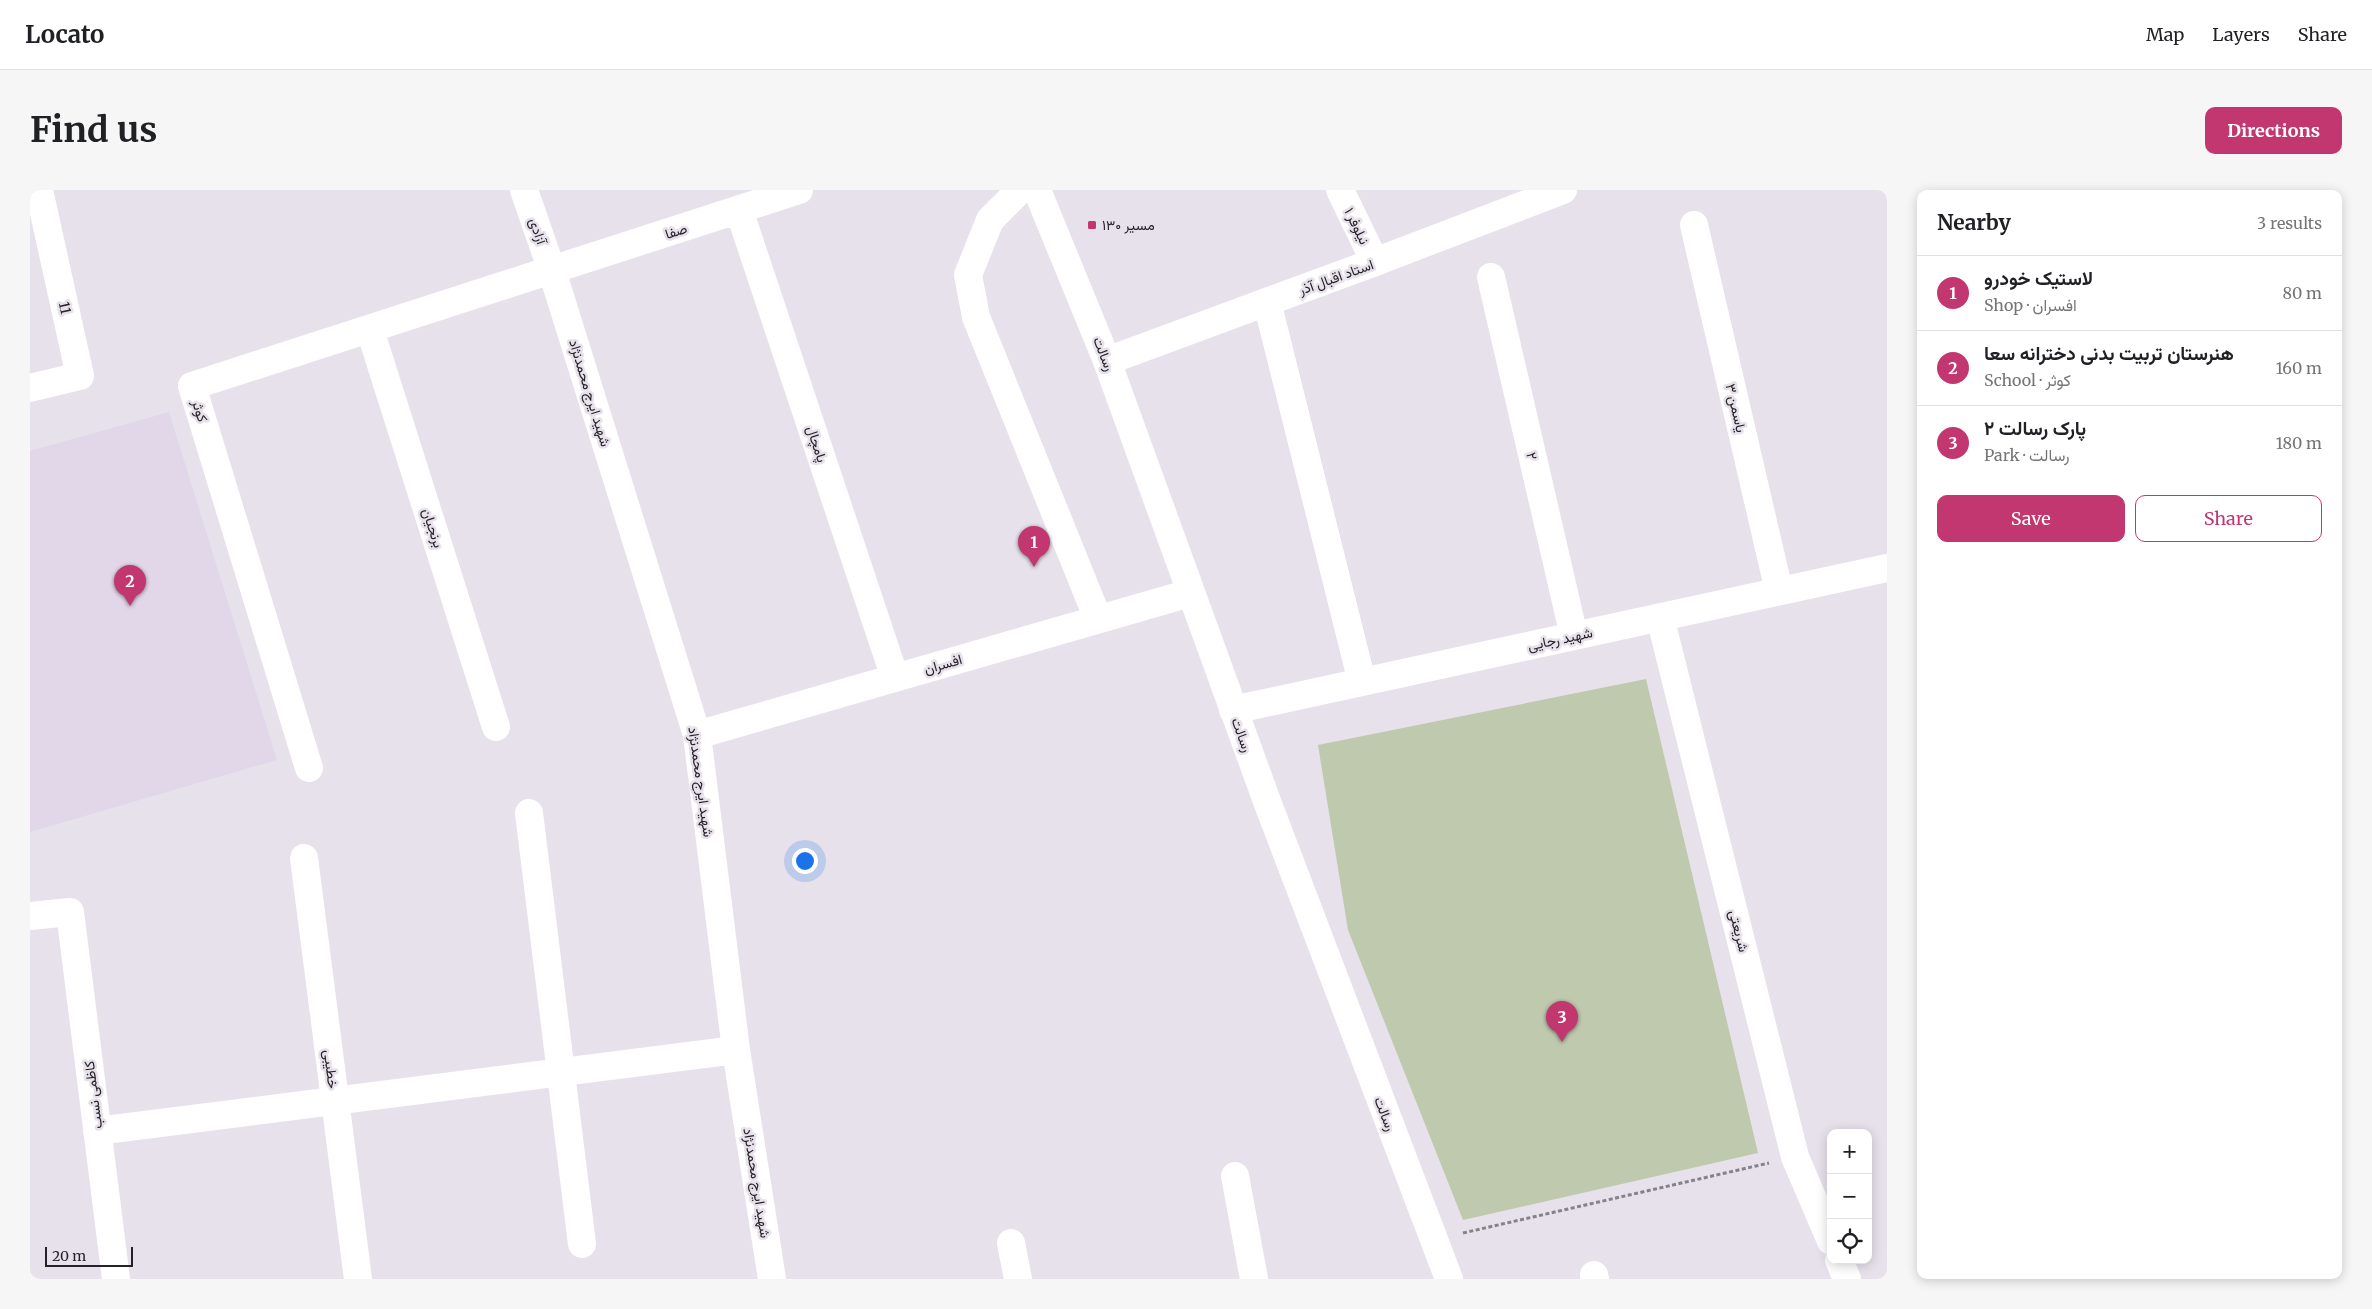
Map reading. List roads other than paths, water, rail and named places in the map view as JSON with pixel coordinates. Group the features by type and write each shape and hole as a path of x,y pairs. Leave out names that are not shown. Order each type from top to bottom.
{"street":[{"name":"11","path":"30,388 80,376 39,190"},
{"name":"آزادی","path":"524,190 552,271"},
{"name":"صفا","path":"552,271 798,190"},
{"path":"1020,190 990,220 968,275 976,317 1098,619"},
{"name":"رسالت","path":"1037,190 1107,361 1233,710 1449,1279"},
{"name":"نیلوفر ۱","path":"1340,190 1375,262"},
{"name":"استاد اقبال آذر","path":"1107,361 1563,190"},
{"name":"پامچال","path":"739,210 896,678"},
{"name":"یاسمن ۳","path":"1694,225 1779,591"},
{"name":"کوثر","path":"309,768 192,386 552,271"},
{"name":"شهید ایرج محمدنژاد","path":"552,271 696,735 736,1050 772,1279"},
{"name":"۲","path":"1491,277 1574,636"},
{"path":"1267,302 1362,682"},
{"name":"برنجیان","path":"370,330 496,727"},
{"name":"شهید رجایی","path":"1233,710 1887,568"},
{"name":"افسران","path":"696,735 1190,593"},
{"name":"شریعتی","path":"1660,617 1795,1157 1827,1232"},
{"path":"529,813 582,1244"},
{"name":"خطیبی","path":"304,858 358,1279"},
{"name":"کاظمی نسب","path":"30,916 70,912 116,1279"},
{"path":"97,1131 736,1050"},
{"path":"1235,1176 1254,1279"},
{"path":"1011,1243 1018,1279"},
{"path":"1841,1264 1847,1279"}],"place":[{"name":"مسیر ۱۳۰","path":"1092,225"},
{"name":"لاستیک خودرو","path":"1034,567"},
{"name":"هنرستان تربیت بدنی دخترانه سعا","path":"130,606"},
{"name":"پارک رسالت ۲","path":"1562,1042"}]}
